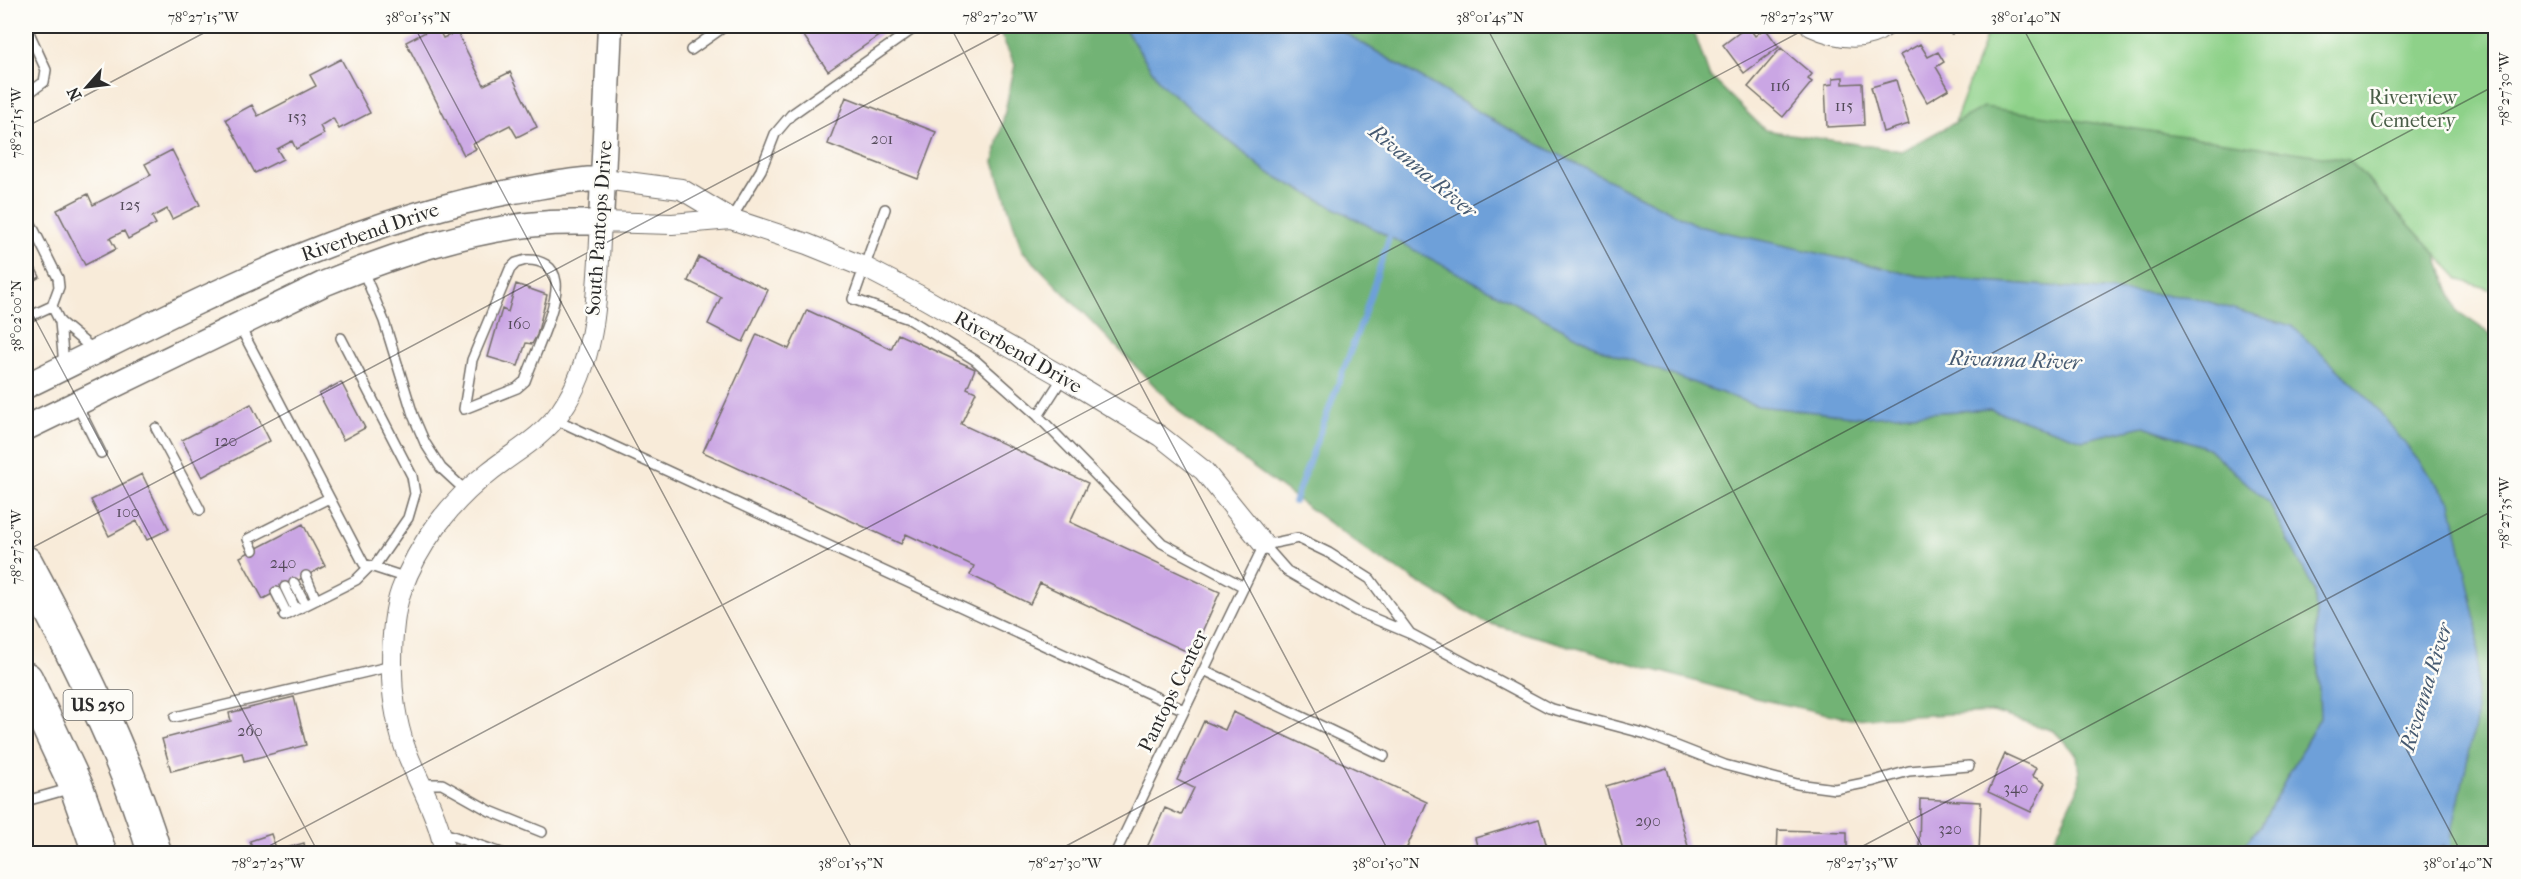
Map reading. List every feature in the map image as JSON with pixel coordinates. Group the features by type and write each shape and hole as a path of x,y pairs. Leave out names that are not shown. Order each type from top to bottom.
{"highway":[{"name":"US 250","path":"26,563 88,684 116,745 139,801 155,854"},
{"name":"US 250","path":"32,698 76,786 100,854"}],"street":[{"name":"South Pantops Drive","path":"445,854 434,811 405,747 394,703 393,628 400,592 419,553 442,517 488,472 546,430 562,410 577,379 590,342 597,303 610,26"},
{"path":"1811,26 1828,33 1853,37 1878,32 1886,26"},
{"name":"Riverbend Drive","path":"26,386 274,266 354,234 478,198 572,179 604,179 681,189 731,219 807,244 864,267 920,296 1063,377 1160,436 1204,471 1264,545"},
{"name":"Riverbend Drive","path":"26,428 323,284 362,268 427,247 488,232 549,223 672,224 731,219"}],"lane":[{"path":"26,26 46,70 44,82 26,95"},
{"path":"691,50 725,26"},
{"path":"731,219 761,170 775,134 791,115 917,26"},
{"path":"885,209 853,299 909,319 975,360 1038,416 1162,543 1244,587"},
{"path":"26,318 52,306 59,287 58,278 27,220"},
{"path":"536,260 549,267 556,282 552,308 525,381 517,388 464,409 472,360 510,269 516,263 536,260"},
{"path":"362,268 384,321 413,415 425,443 441,468 466,492"},
{"path":"52,306 60,322 64,367"},
{"path":"60,322 96,352"},
{"path":"239,325 363,564 407,578"},
{"path":"276,592 285,615 356,580 372,566 408,518 415,494 412,476 341,338"},
{"path":"1038,416 1063,377"},
{"path":"76,403 101,453"},
{"path":"554,419 1184,710"},
{"path":"156,428 200,510"},
{"path":"253,550 248,539 329,498"},
{"path":"279,523 285,533"},
{"path":"268,529 274,539"},
{"path":"258,534 264,544"},
{"path":"1411,634 1370,579 1329,553 1298,538 1264,545 1287,571 1356,610 1411,634 1549,708 1646,735 1725,765 1797,784 1835,789 1909,771 1969,766"},
{"name":"Pantops Center","path":"1115,854 1264,545"},
{"path":"306,576 316,600"},
{"path":"296,610 290,585 306,605"},
{"path":"175,717 392,666"},
{"path":"1204,670 1384,756"},
{"path":"422,784 442,784 490,811 542,832"},
{"path":"26,801 76,786"},
{"path":"439,832 504,854"}],"green space":[{"path":"997,26 1123,26 1161,84 1267,172 1605,351 1758,406 1861,417 1990,409 2083,440 2144,426 2208,448 2269,503 2315,591 2320,717 2261,825 2237,853 2048,853 2080,784 2077,755 2054,731 1993,712 1851,719 1755,698 1484,622 1373,555 1186,418 1022,250 994,162 1015,65"},
{"path":"1333,26 1692,26 1709,75 1765,130 1902,151 1984,107 2349,160 2436,254 2457,311 2495,337 2495,853 2438,853 2451,836 2192,297 1919,276 1698,226 1501,125"},
{"name":"Riverview Cemetery","path":"1990,26 2495,26 2495,291 2460,280 2349,160 1942,157"}],"water":[{"name":"Rivanna River","path":"1123,26 1333,26 1501,125 1698,226 1918,276 2192,297 2292,326 2372,402 2451,502 2478,630 2476,721 2451,836 2438,853 2237,853 2261,825 2320,717 2315,591 2269,503 2208,448 2144,426 2083,440 1990,409 1861,417 1758,406 1605,351 1267,172 1161,84"}],"building":[{"path":"437,26 443,38 457,32 484,85 510,72 537,127 517,137 510,125 473,144 476,149 464,155 406,42"},
{"path":"797,26 893,26 828,71"},
{"path":"1748,26 1755,36 1765,28 1779,47 1744,73 1723,45"},
{"path":"1932,26 1965,26 1963,32 1953,29 1952,34"},
{"path":"1920,44 1928,57 1938,52 1944,62 1936,67 1949,89 1927,102 1900,55"},
{"path":"1781,48 1812,74 1808,79 1812,82 1783,117 1748,87"},
{"path":"341,59 370,113 339,129 333,118 320,126 324,134 296,149 292,141 277,149 283,159 255,173 226,119 252,105 258,116 316,86 310,75"},
{"path":"1843,77 1843,84 1862,83 1864,125 1827,127 1825,85 1833,84 1833,78"},
{"path":"1896,80 1909,124 1883,132 1871,87"},
{"path":"846,97 936,132 918,179 828,144"},
{"path":"172,150 200,205 172,219 167,209 152,217 156,224 128,239 124,231 110,238 116,249 85,265 57,210 88,194 93,205 151,175 145,164"},
{"path":"30,257 40,277 26,285 26,260"},
{"path":"699,257 768,290 743,342 708,324 721,297 688,281"},
{"path":"516,284 547,295 537,335 532,344 526,343 518,366 488,357 502,309 508,312"},
{"path":"807,310 891,349 898,334 975,369 967,388 976,392 961,424 1088,483 1070,522 1220,592 1192,654 1040,583 1030,604 970,575 974,566 906,534 901,544 703,452 757,334 789,349"},
{"path":"341,382 365,428 343,440 319,394"},
{"path":"251,404 270,441 202,477 182,440"},
{"path":"142,474 169,529 147,540 137,521 109,536 91,500"},
{"path":"303,524 325,566 263,599 240,557"},
{"path":"294,697 306,745 244,761 242,753 171,771 162,739 231,721 229,713"},
{"path":"1233,712 1427,802 1404,854 1144,854 1165,808 1181,815 1194,788 1177,780 1204,721 1225,730"},
{"path":"2005,754 2036,768 2032,776 2045,783 2031,812 1988,792"},
{"path":"1667,768 1690,854 1624,854 1606,786"},
{"path":"1920,799 1981,802 1979,854 1919,854"},
{"path":"1539,819 1549,854 1479,854 1475,838"},
{"path":"1778,830 1847,832 1847,854 1777,854"},
{"path":"271,834 277,851 304,843 306,854 254,854 250,841"}],"waterway":[{"path":"1294,502 1363,318 1389,238"},
{"path":"2445,834 2447,854"}]}
